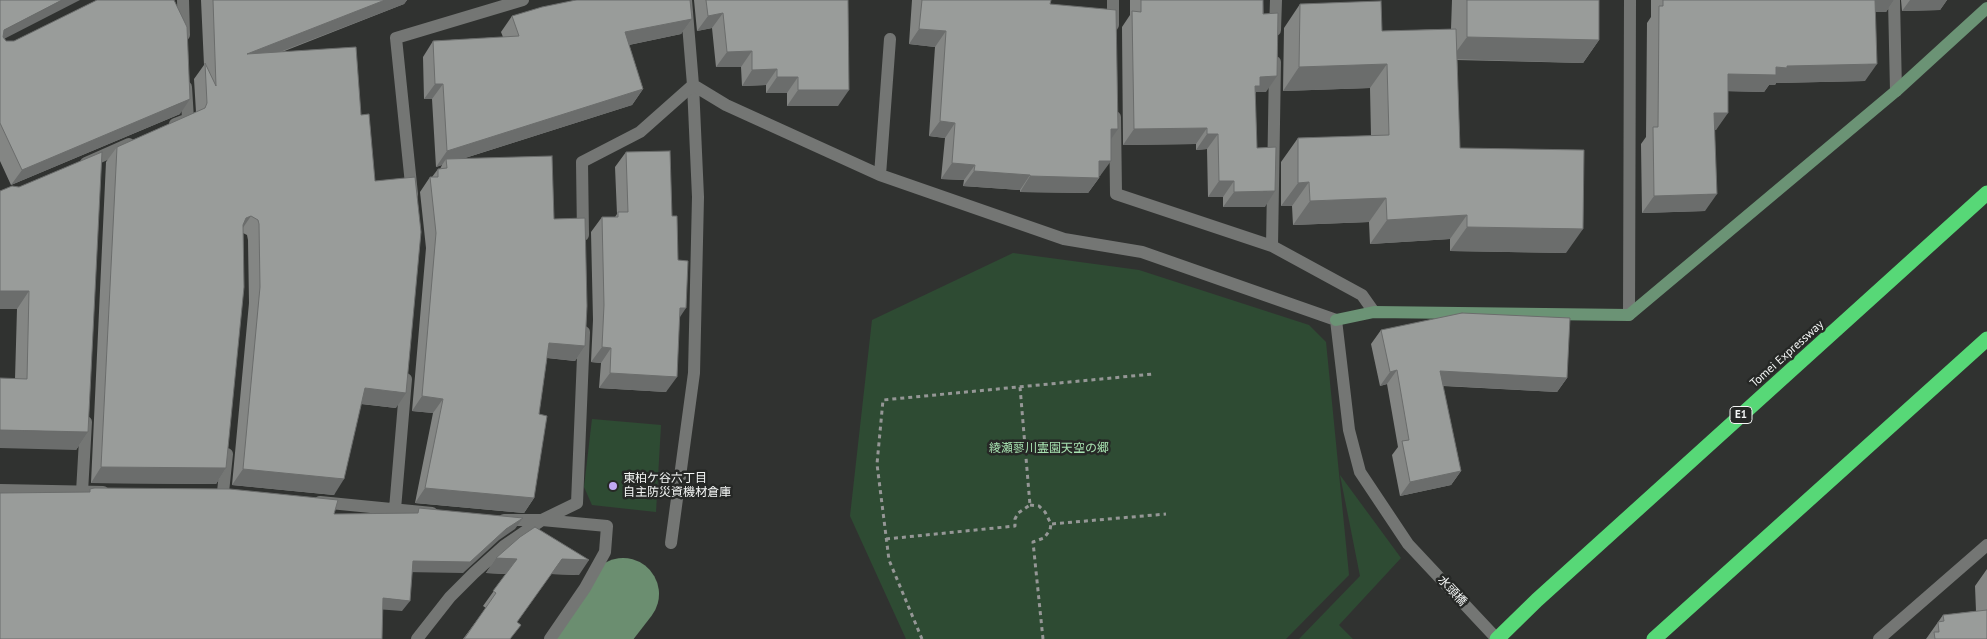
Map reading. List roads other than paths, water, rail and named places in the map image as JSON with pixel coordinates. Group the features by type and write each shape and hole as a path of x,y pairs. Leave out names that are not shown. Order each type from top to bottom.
{"highway":[{"name":"Tomei Expressway","path":"1497,639 1536,600 1987,193"},
{"path":"1654,639 1987,339"}],"street":[{"path":"183,0 185,50"},
{"path":"414,207 396,38 523,0"},
{"path":"671,543 694,373 698,197 693,85 686,0"},
{"path":"1113,0 1113,39"},
{"path":"1272,246 1276,0"},
{"path":"1629,314 1630,0"},
{"path":"1894,0 1896,91"},
{"path":"693,85 726,105 880,175 1064,239 1142,252 1336,320 1374,312 1629,314 1896,91 1987,8"},
{"path":"880,175 890,39"},
{"path":"161,130 188,119 186,79"},
{"path":"584,251 582,162 640,132 693,85"},
{"path":"1114,107 1116,194 1272,246 1362,295 1374,312"},
{"path":"72,168 98,162 143,138"},
{"path":"417,639 450,597 504,546 542,520 577,503 585,320"},
{"name":"水頭橋","path":"1336,320 1349,430 1360,472 1408,544 1497,639"},
{"path":"395,509 407,368"},
{"path":"82,492 86,413"},
{"path":"223,493 228,445"},
{"path":"0,490 120,492"},
{"path":"309,501 442,514"},
{"path":"488,518 520,521 542,520 607,526 605,552 585,588 550,639"},
{"path":"1879,639 1987,545"}],"waterway":[{"path":"588,639 623,594"}],"place":[{"name":"東柏ケ谷六丁目 自主防災資機材倉庫","path":"613,486"}],"park label":[{"name":"綾瀬蓼川霊園天空の郷","path":"1049,449"}]}
